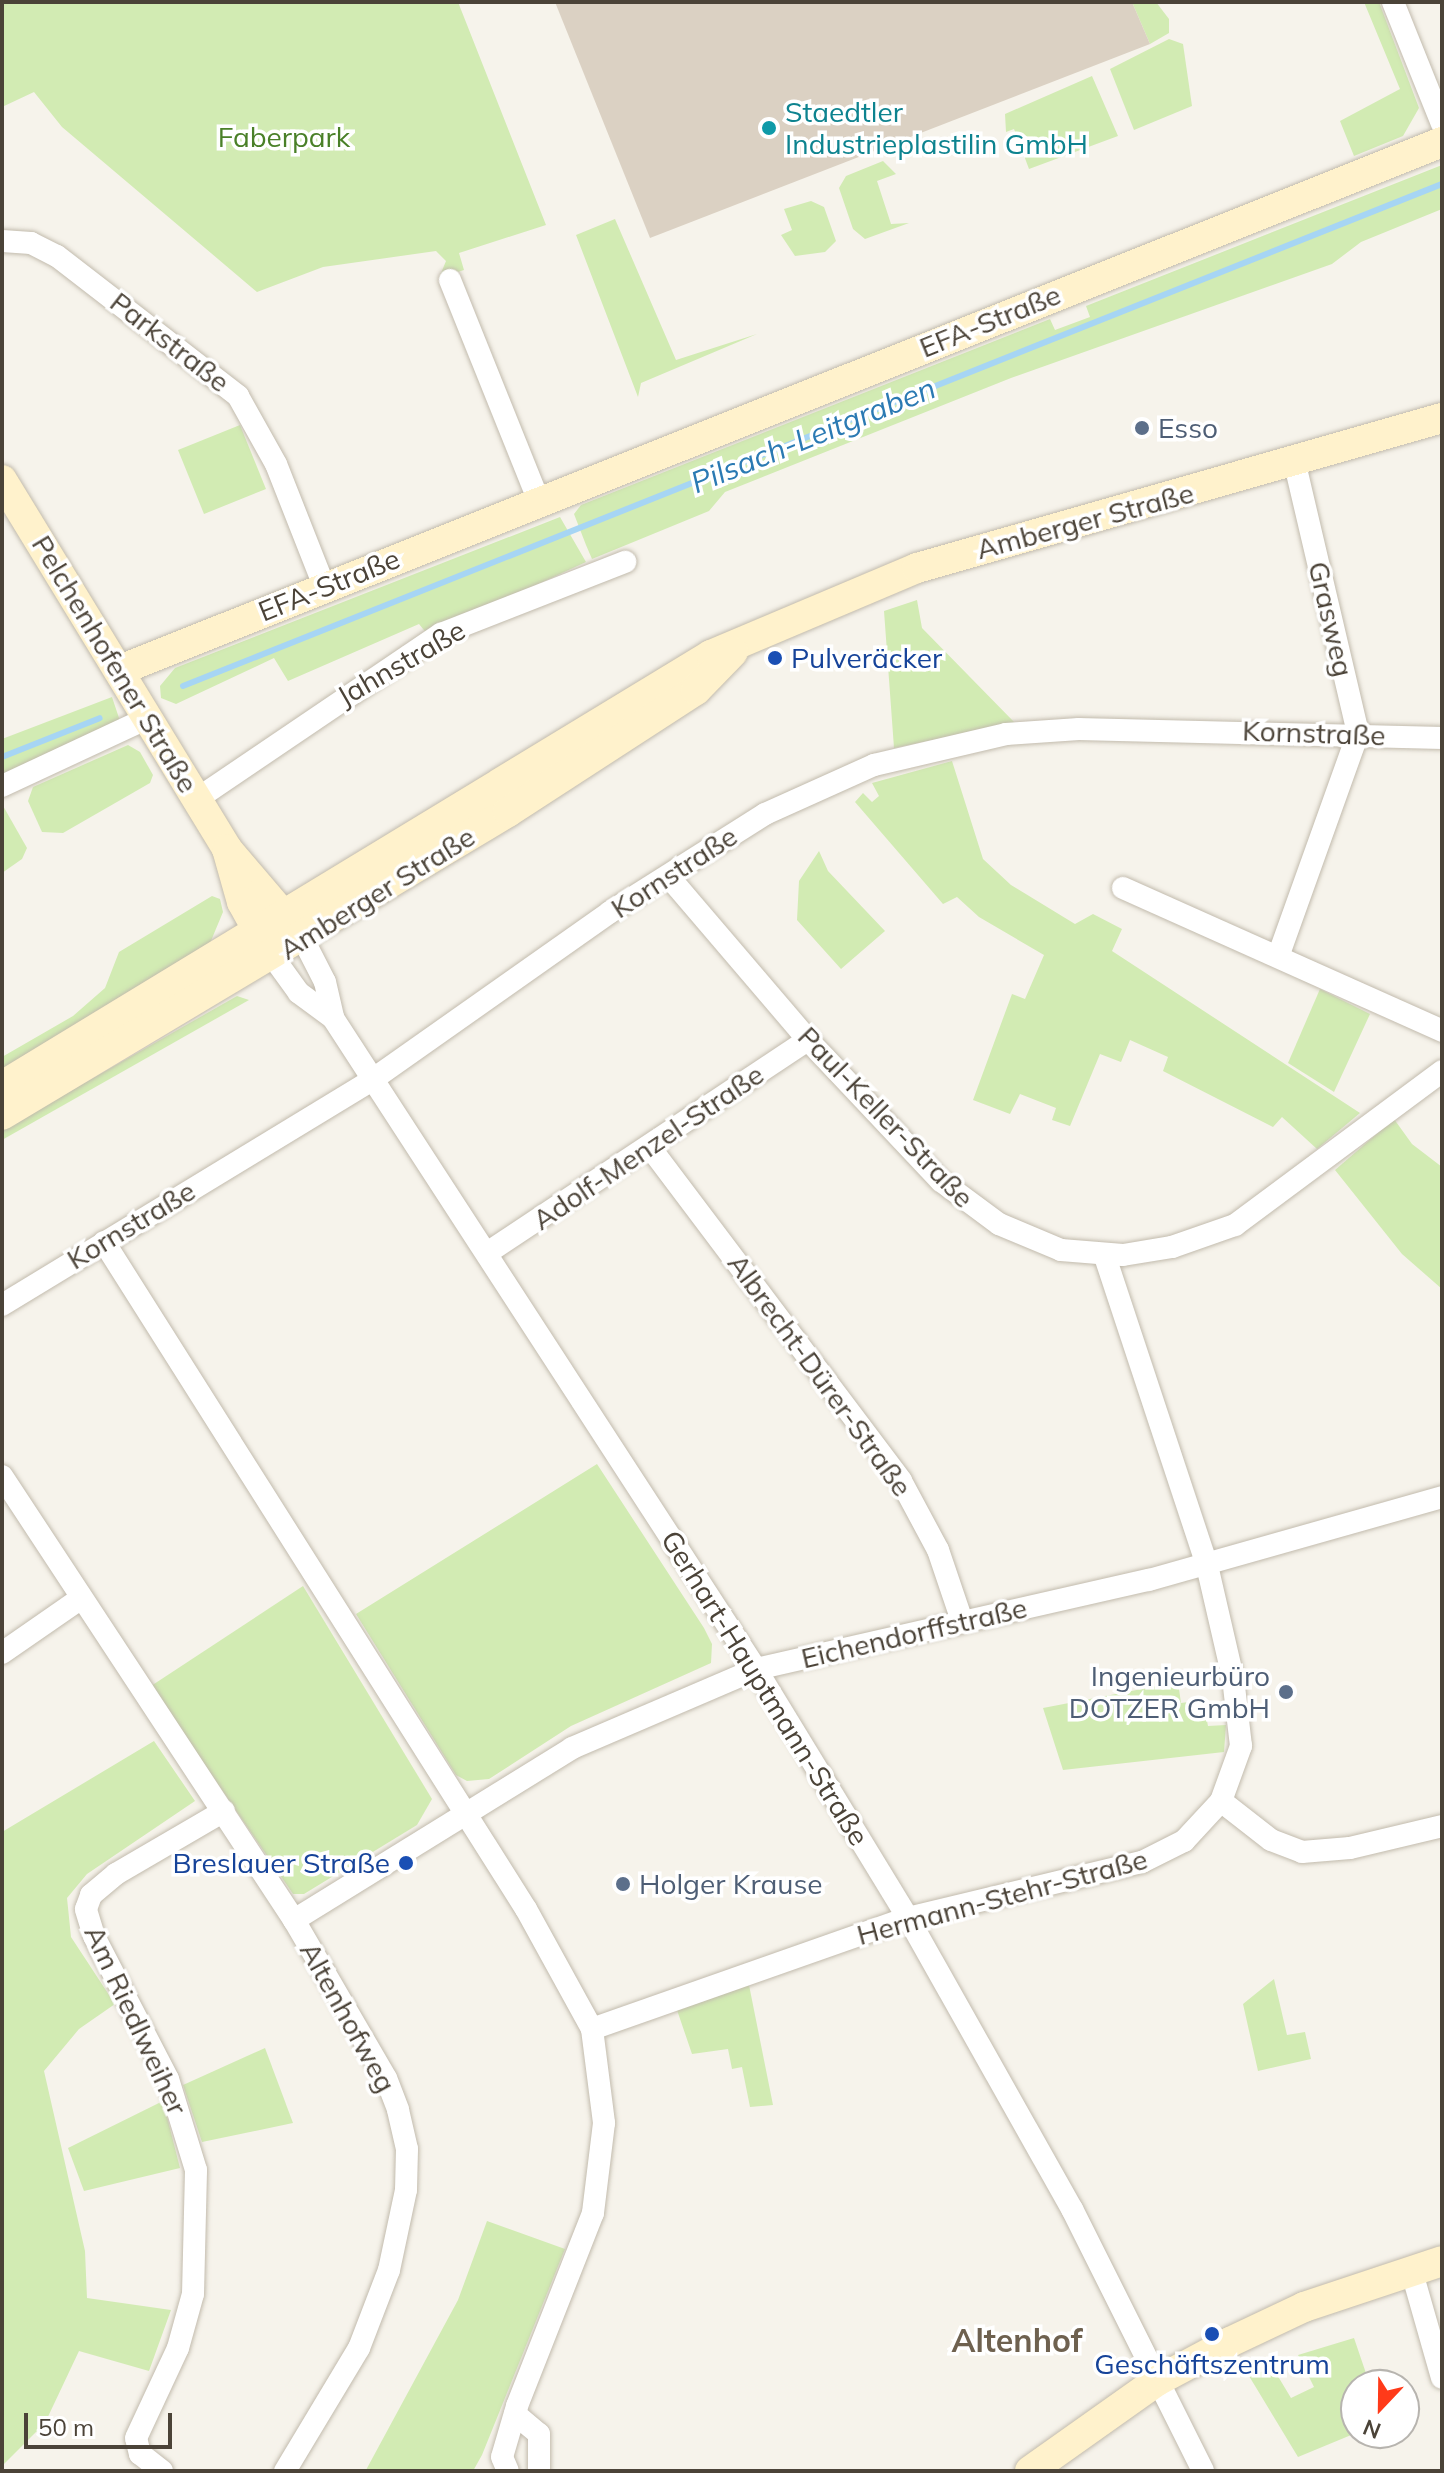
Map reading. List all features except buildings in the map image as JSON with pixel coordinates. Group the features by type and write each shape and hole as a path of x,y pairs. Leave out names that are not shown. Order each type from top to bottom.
{"main road":[{"name":"EFA-Straße","path":"120,670 1442,142"},
{"name":"Amberger Straße","path":"2,1115 273,957 295,927 682,670 917,568 1295,464 1442,418"},
{"name":"Pelchenhofener Straße","path":"2,480 227,849 295,927"},
{"name":"Pelchenhofener Straße","path":"227,849 257,932 273,957"},
{"name":"Amberger Straße","path":"2,1086 257,932 295,927"},
{"path":"1030,2471 1157,2381 1304,2307 1442,2261"}],"street":[{"path":"1393,2 1442,124"},
{"name":"Parkstraße","path":"2,241 31,243 57,256 238,396 276,464 324,586"},
{"path":"450,280 539,501"},
{"name":"Grasweg","path":"1295,464 1358,733"},
{"name":"Jahnstraße","path":"197,799 441,634 625,562"},
{"path":"2,786 148,718"},
{"name":"Kornstraße","path":"2,1305 372,1080 669,877 776,808 920,750 1079,729 1358,733 1442,738"},
{"path":"1279,954 1358,733"},
{"name":"Paul-Keller-Straße","path":"669,877 808,1040 967,1204 1023,1236 1105,1257 1172,1247 1235,1225 1442,1071"},
{"path":"1123,888 1279,954 1442,1031"},
{"name":"Gerhart-Hauptmann-Straße","path":"295,927 325,982 333,1018 756,1669 908,1918 1072,2209 1203,2471"},
{"name":"Gerhart-Hauptmann-Straße","path":"273,957 299,993 333,1018"},
{"name":"Adolf-Menzel-Straße","path":"487,1253 808,1040"},
{"name":"Albrecht-Dürer-Straße","path":"649,1146 894,1469 938,1550 962,1621"},
{"path":"104,1242 465,1814 592,2029 604,2123 593,2213 515,2414 502,2457 508,2471"},
{"name":"Hermann-Stehr-Straße","path":"592,2029 908,1918 1142,1862 1184,1841 1221,1801 1241,1746 1241,1723 1207,1565 1105,1257"},
{"name":"Altenhofweg","path":"2,1476 80,1599 294,1920 386,2078 407,2149 406,2190 389,2270 359,2348 285,2471"},
{"name":"Eichendorffstraße","path":"294,1920 584,1742 756,1669 1207,1565 1442,1497"},
{"path":"2,1653 80,1599"},
{"path":"1221,1801 1271,1840 1302,1852 1350,1848 1442,1826"},
{"name":"Am Riedlweiher","path":"162,2471 140,2454 136,2438 178,2348 193,2294 196,2170 168,2079 90,1928 86,1909 91,1895 116,1874 224,1811"},
{"path":"1411,2269 1442,2378"},
{"path":"515,2414 539,2434 539,2471"}],"green space":[{"name":"Faberpark","path":"2,2 458,2 546,225 459,253 464,270 439,278 446,261 436,251 323,267 257,292 62,127 34,92 2,107"},
{"path":"1132,2 1156,2 1169,19 1169,33 1150,44"},
{"path":"1364,2 1379,2 1419,108 1403,136 1354,156 1340,121 1400,89"},
{"path":"1169,39 1183,44 1192,106 1134,130 1110,69"},
{"path":"1092,76 1118,136 1029,169 1014,129 1006,132 1005,114"},
{"path":"883,161 896,174 877,181 891,224 909,223 865,239 853,229 839,188 846,176"},
{"path":"1442,165 1442,209 1361,242 1332,264 1011,378 725,492 709,511 592,559 574,514 581,505 1050,319 1055,330 1090,317 1086,306"},
{"path":"811,201 824,207 836,241 825,252 795,256 781,235 792,230 784,209"},
{"path":"615,219 676,360 757,334 641,383 638,397 576,235"},
{"path":"240,425 266,489 204,514 178,450"},
{"path":"560,517 586,562 428,635 419,624 288,681 274,658 176,704 161,698 160,686 175,668"},
{"path":"917,600 922,628 1015,723 894,748 884,611"},
{"path":"112,697 120,721 2,776 2,739"},
{"path":"128,745 140,752 153,775 150,783 63,833 42,832 28,801 33,787"},
{"path":"952,761 983,859 1011,885 1075,924 1093,914 1122,929 1112,951 1360,1113 1317,1149 1282,1117 1273,1127 1163,1071 1168,1057 1130,1040 1121,1062 1100,1054 1070,1126 1052,1120 1056,1108 1020,1094 1010,1114 973,1100 1012,994 1025,999 1044,955 979,917 957,897 943,904 855,802 863,793 872,802 879,796 872,783"},
{"path":"2,804 27,848 22,859 2,873"},
{"path":"819,851 828,871 885,931 841,969 797,920 799,881"},
{"path":"212,896 220,899 223,912 208,948 2,1075 2,1057 73,1016 105,988 119,952"},
{"path":"1320,989 1370,1014 1334,1092 1288,1063"},
{"path":"237,996 249,1000 2,1140 2,1130"},
{"path":"1394,1119 1412,1144 1442,1167 1442,1289 1402,1254 1335,1170"},
{"path":"597,1464 704,1628 712,1644 711,1663 571,1726 489,1779 467,1781 456,1775 356,1614"},
{"path":"303,1586 432,1799 417,1825 304,1894 293,1894 151,1686"},
{"path":"1178,1682 1181,1703 1203,1700 1208,1726 1226,1725 1224,1752 1063,1770 1043,1708"},
{"path":"154,1741 195,1801 87,1874 67,1898 71,1937 115,2004 79,2029 44,2071 85,2251 87,2298 171,2310 149,2371 79,2351 45,2423 2,2466 2,1832"},
{"path":"1274,1979 1287,2035 1305,2032 1311,2059 1258,2071 1243,2004"},
{"path":"749,1985 773,2105 750,2107 742,2067 732,2069 728,2049 692,2054 677,2010"},
{"path":"265,2048 293,2123 202,2142 183,2085"},
{"path":"163,2101 180,2168 84,2191 68,2148"},
{"path":"487,2221 565,2249 482,2455 473,2471 366,2470 458,2300"},
{"path":"1354,2338 1365,2369 1340,2369 1340,2440 1298,2457 1249,2376 1273,2368 1291,2398 1314,2387 1298,2355"}],"waterway":[{"name":"Pilsach-Leitgraben","path":"183,686 1442,184"},
{"name":"Pilsach-Leitgraben","path":"2,757 100,718"}],"place":[{"name":"Staedtler Industrieplastilin GmbH","path":"769,128"},
{"name":"Esso","path":"1142,428"},
{"name":"Pulveräcker","path":"775,658"},
{"name":"Ingenieurbüro DOTZER GmbH","path":"1286,1692"},
{"name":"Breslauer Straße","path":"406,1863"},
{"name":"Holger Krause","path":"623,1884"},
{"name":"Geschäftszentrum","path":"1212,2334"}],"district":[{"name":"Altenhof","path":"1017,2340"}]}
